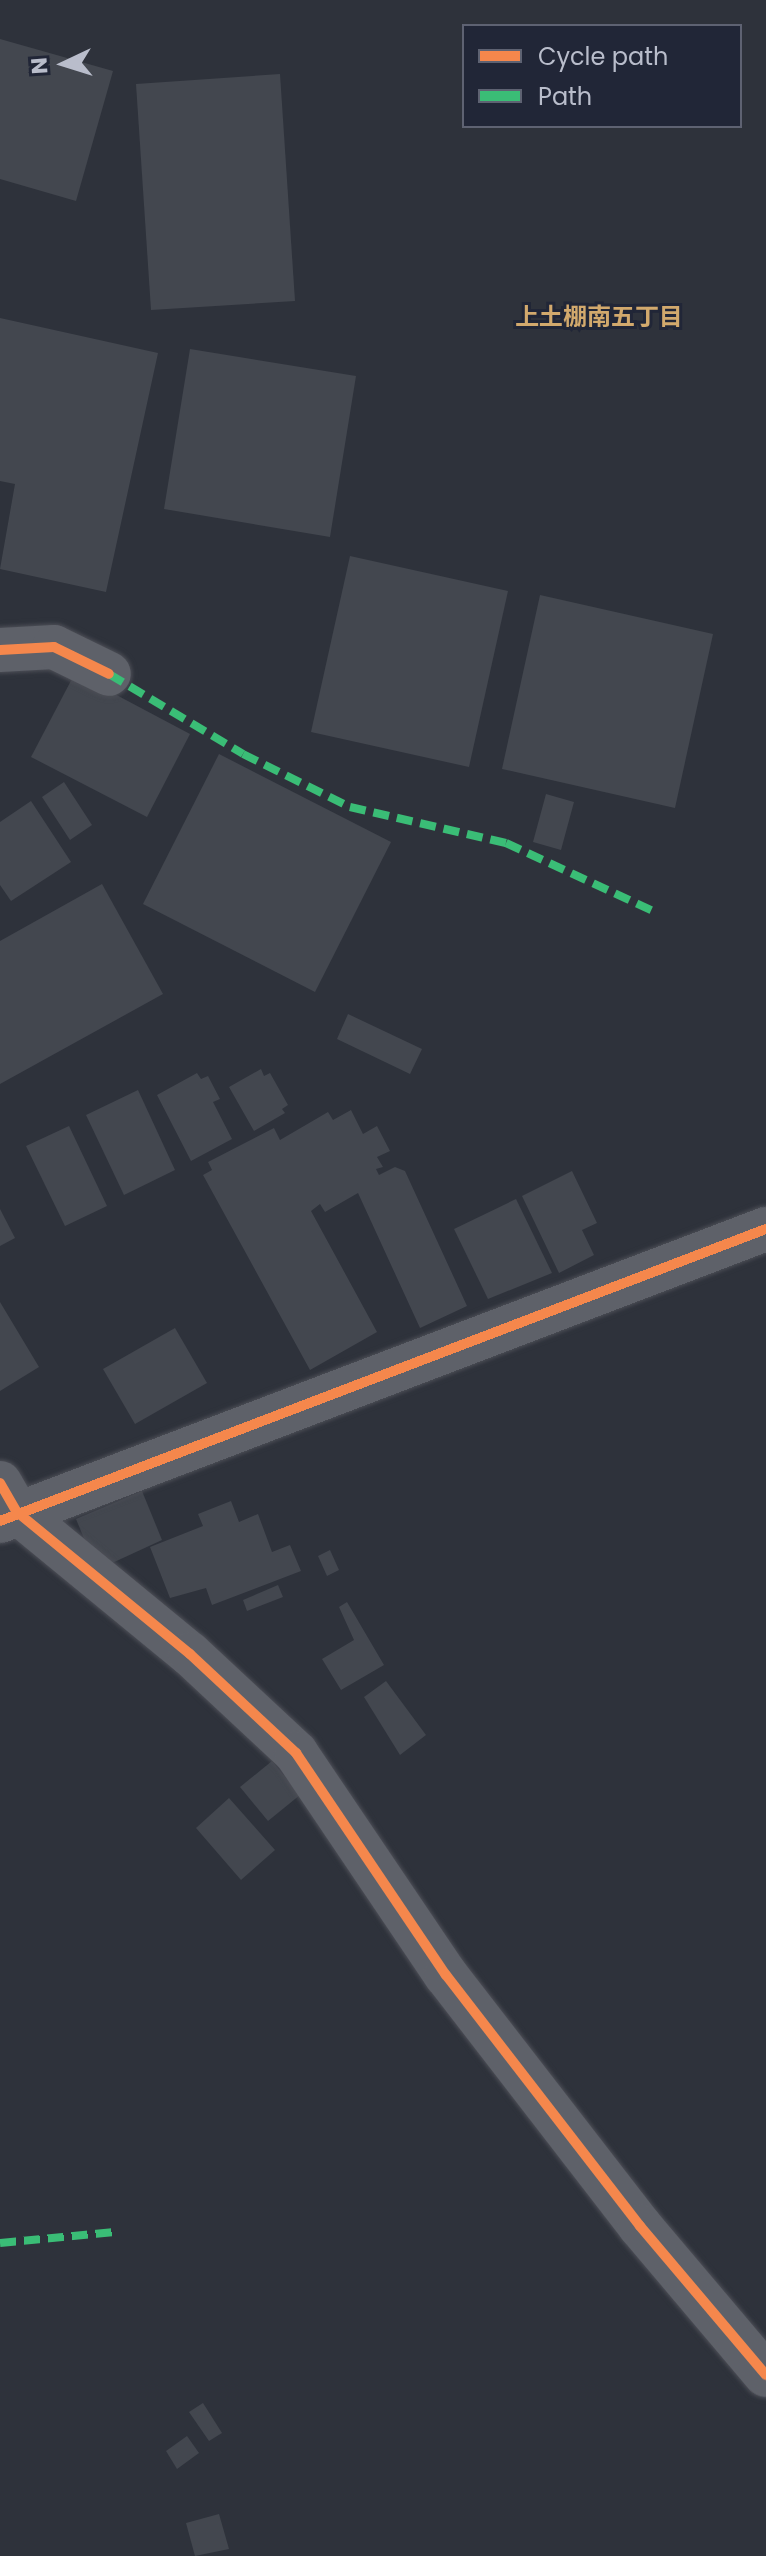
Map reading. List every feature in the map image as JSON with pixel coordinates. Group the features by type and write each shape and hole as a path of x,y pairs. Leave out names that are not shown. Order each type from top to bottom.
{"street":[{"path":"0,650 54,647 109,674"},
{"path":"6,1505 766,1229"},
{"path":"6,1505 190,1654 296,1753 483,2023 640,2226 766,2375"}],"building":[{"path":"0,39 113,71 76,201 0,179"},
{"path":"280,74 295,301 151,310 136,84"},
{"path":"0,318 158,353 106,592 0,569 15,484 0,481"},
{"path":"190,349 356,376 330,537 164,509"},
{"path":"350,556 508,591 469,767 311,732"},
{"path":"540,595 713,634 675,808 502,769"},
{"path":"75,673 190,734 147,817 31,757"},
{"path":"219,754 391,842 315,992 143,904"},
{"path":"64,782 92,825 70,840 42,797"},
{"path":"546,794 574,802 561,850 533,842"},
{"path":"31,801 71,862 11,901 0,885 0,822"},
{"path":"102,884 163,994 0,1084 0,941"},
{"path":"348,1014 422,1049 410,1074 337,1039"},
{"path":"261,1069 264,1076 270,1073 288,1105 282,1109 285,1113 254,1131 229,1087"},
{"path":"197,1073 201,1079 208,1076 220,1099 213,1102 232,1139 191,1161 157,1095"},
{"path":"138,1090 175,1170 124,1195 86,1115"},
{"path":"351,1110 363,1134 377,1126 390,1151 377,1157 383,1167 376,1169 379,1175 395,1167 405,1171 467,1306 420,1328 358,1193 325,1212 320,1204 311,1211 377,1332 310,1370 203,1175 212,1170 208,1162 274,1128 280,1140 328,1112 333,1120"},
{"path":"69,1126 107,1206 65,1226 26,1146"},
{"path":"572,1171 597,1223 582,1230 594,1255 559,1273 522,1196"},
{"path":"516,1199 552,1273 488,1299 454,1229"},
{"path":"0,1209 15,1238 0,1246"},
{"path":"0,1302 39,1367 0,1391"},
{"path":"175,1328 207,1383 135,1424 103,1369"},
{"path":"142,1491 162,1540 97,1570 76,1519"},
{"path":"231,1501 239,1522 258,1514 272,1552 290,1545 301,1571 212,1605 206,1588 170,1598 150,1547 203,1526 198,1514"},
{"path":"330,1550 339,1570 327,1576 318,1556"},
{"path":"278,1585 283,1597 247,1611 243,1600"},
{"path":"347,1602 384,1665 341,1690 322,1659 354,1640 339,1607"},
{"path":"386,1681 426,1735 400,1755 364,1697"},
{"path":"272,1761 300,1795 268,1821 240,1787"},
{"path":"229,1798 275,1850 241,1880 196,1828"},
{"path":"203,2403 222,2433 209,2441 189,2412"},
{"path":"187,2436 199,2453 177,2469 166,2451"},
{"path":"219,2514 229,2549 195,2556 186,2523"}],"marked path":[{"path":"109,674 243,754 350,807 506,843 655,912"},
{"path":"0,2243 114,2232"}],"cycle path":[{"path":"0,650 54,647 109,674"},
{"path":"0,1521 766,1229"},
{"path":"0,1483 17,1512 190,1654 296,1753 446,1975 640,2226 766,2375"}],"district":[{"name":"上土棚南五丁目","path":"599,317"}]}
